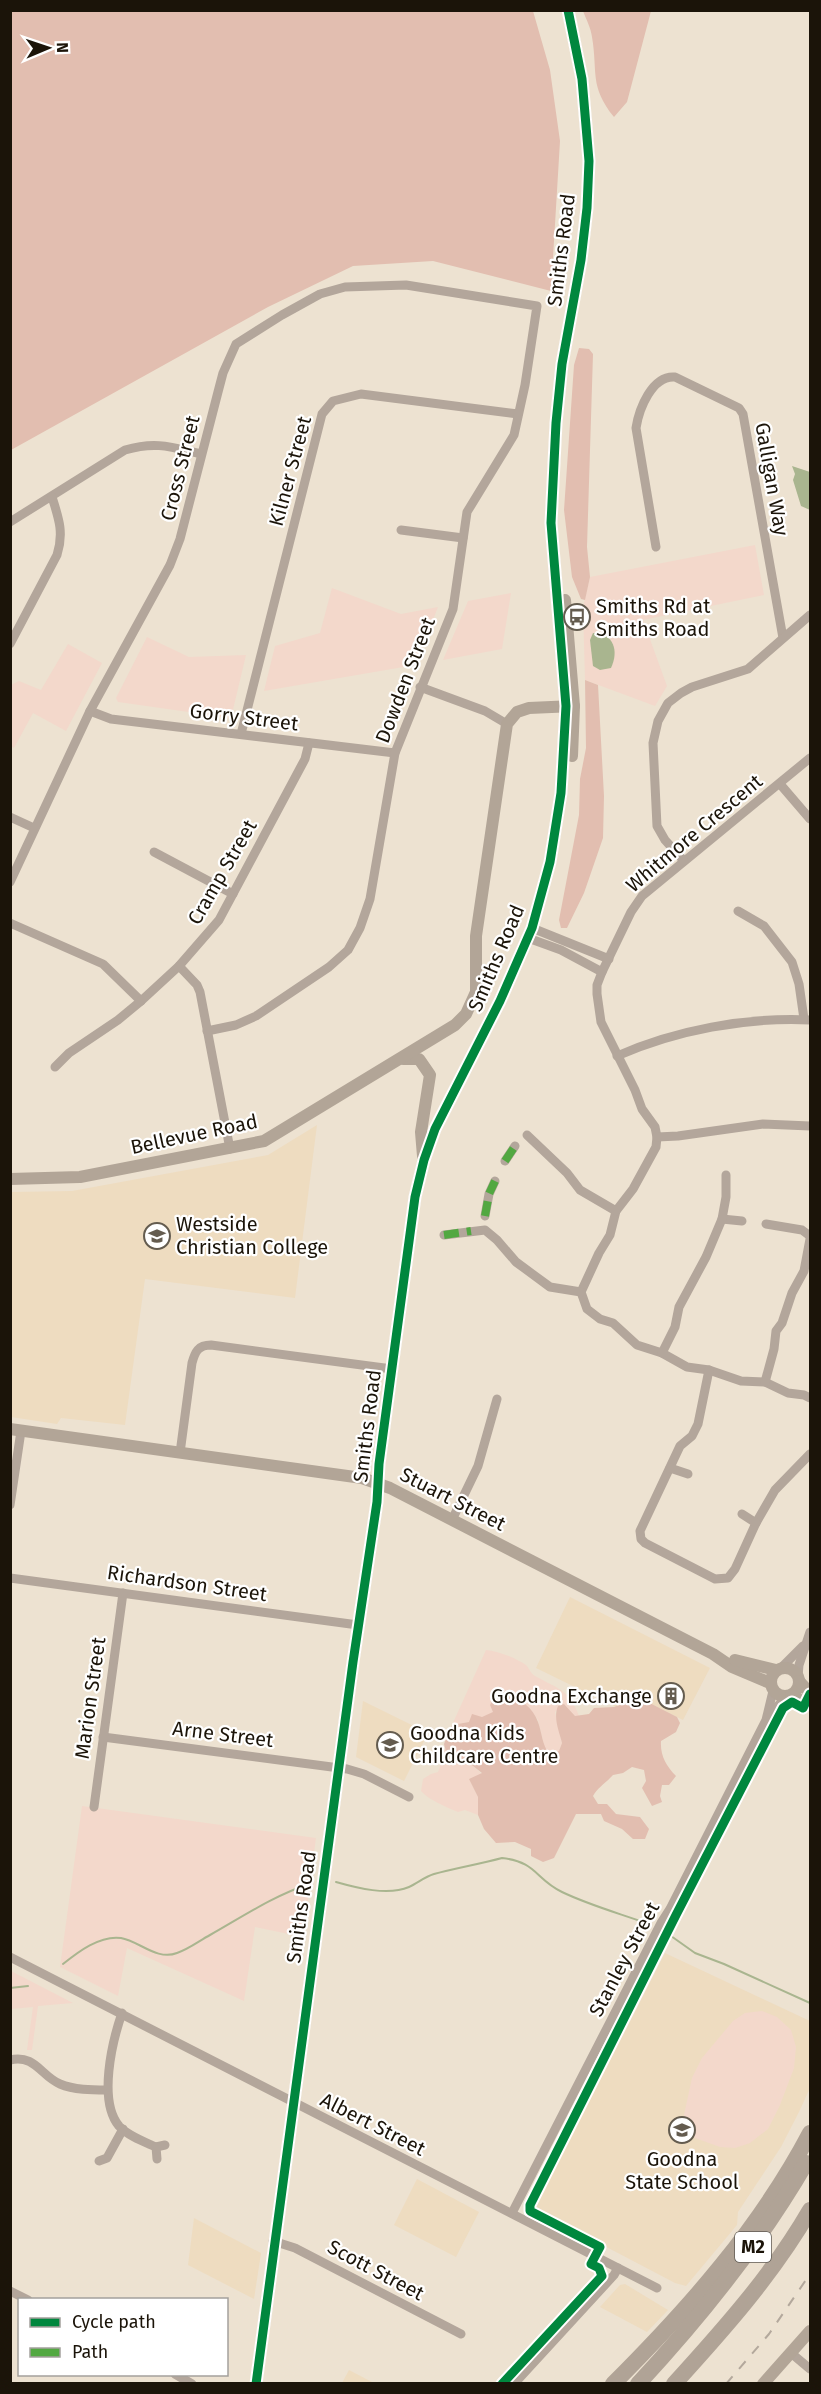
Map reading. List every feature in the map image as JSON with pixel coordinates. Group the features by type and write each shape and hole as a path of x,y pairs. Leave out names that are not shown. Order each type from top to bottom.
{"highway":[{"path":"613,2384 665,2331 729,2256 786,2176 810,2133"},
{"name":"M2","path":"638,2384 686,2331 742,2262 810,2156"},
{"name":"M2","path":"674,2384 741,2308 782,2255 810,2210"}],"street":[{"name":"Smiths Road","path":"256,2384 273,2241 378,1484 415,1196 435,1129 533,934 557,823 570,706 551,523 556,423 562,364 587,208 589,160 582,79 568,10"},
{"name":"Cross Street","path":"10,882 90,711 171,565 180,539 223,373 236,344 320,294 345,286 406,285 537,306"},
{"name":"Dowden Street","path":"207,1030 236,1025 256,1016 329,967 348,950 360,928 370,899 395,753 453,609 467,512 514,435 537,306"},
{"name":"Galligan Way","path":"656,547 636,428 638,419 657,382 667,376 675,377 739,408 743,414 783,638"},
{"name":"Kilner Street","path":"241,734 322,414 333,401 361,394 518,414"},
{"path":"10,522 125,450 146,444 201,454"},
{"path":"10,644 57,555 62,540 60,520 52,497"},
{"path":"400,530 463,538"},
{"path":"684,861 657,826 653,743 658,721 668,703 681,693 692,687 747,669 810,615"},
{"path":"420,687 485,711 507,724 517,712 529,708 570,706"},
{"name":"Gorry Street","path":"90,711 111,719 395,753"},
{"name":"Smiths Road","path":"401,1059 455,1025 466,1014 476,992 476,936 507,724"},
{"name":"Cramp Street","path":"55,1067 69,1053 118,1020 141,1001 180,966 219,920 305,759 309,743"},
{"name":"Whitmore Crescent","path":"657,1137 655,1127 642,1109 601,1022 597,1003 597,985 602,972 636,903 810,758"},
{"path":"780,784 810,819"},
{"path":"10,817 34,828"},
{"path":"154,852 233,894"},
{"path":"617,1056 653,1041 691,1032 762,1020 807,1019 792,962 764,926 738,911"},
{"path":"10,923 103,964 141,1001"},
{"path":"533,934 609,959"},
{"path":"533,934 602,972"},
{"path":"180,966 197,985 230,1149"},
{"path":"401,1059 420,1059 430,1075 421,1132 424,1160"},
{"name":"Bellevue Road","path":"10,1179 80,1178 254,1144 273,1137 401,1059"},
{"path":"810,1126 763,1124 657,1137 656,1147 633,1190 616,1210 610,1235 599,1252 581,1292 587,1309 613,1323 636,1345 662,1353 687,1368 709,1370 741,1381 765,1382 788,1393 810,1398"},
{"path":"527,1135 567,1173 580,1190 616,1210"},
{"path":"505,1161 515,1146"},
{"path":"662,1353 675,1327 679,1307 706,1257 722,1219 726,1197 726,1175"},
{"path":"485,1216 489,1194 495,1181"},
{"path":"722,1219 742,1221"},
{"path":"765,1382 774,1349 776,1331 782,1323 792,1293 804,1270 810,1238 802,1230 766,1224"},
{"path":"444,1235 485,1230 516,1262 550,1287 581,1292"},
{"path":"180,1453 192,1363 200,1347 211,1345 392,1369"},
{"path":"709,1370 698,1424 692,1436 680,1446 640,1531 641,1539 645,1543 715,1579 724,1580 735,1569 756,1523 775,1490 810,1454"},
{"path":"452,1520 478,1466 497,1399"},
{"path":"10,1505 16,1430"},
{"name":"Stuart Street","path":"16,1430 346,1476 378,1484 713,1654 732,1667 772,1687"},
{"path":"670,1468 688,1474"},
{"path":"742,1514 756,1523"},
{"name":"Richardson Street","path":"10,1578 358,1624"},
{"name":"Marion Street","path":"94,1807 123,1593"},
{"path":"789,1696 797,1689 810,1632"},
{"path":"807,1642 778,1669 772,1687 810,1705"},
{"name":"Stuart Street","path":"713,1654 778,1669"},
{"path":"778,1669 791,1669 810,1693"},
{"name":"Stanley Street","path":"766,1720 772,1687"},
{"name":"Stanley Street","path":"512,2213 766,1720 777,1705 789,1696"},
{"name":"Arne Street","path":"103,1737 339,1767 359,1772 410,1797"},
{"name":"Albert Street","path":"10,1957 657,2288"},
{"path":"122,2013 116,2031 107,2090 110,2107 123,2129 160,2146 157,2159"},
{"path":"10,2060 18,2059 36,2064 61,2085 107,2090"},
{"path":"106,2162 123,2129"},
{"name":"Scott Street","path":"273,2241 295,2248 460,2334"},
{"path":"514,2384 618,2268"},
{"path":"10,2291 24,2298"},
{"path":"763,2384 810,2331"},
{"path":"791,2353 810,2369"},
{"path":"178,2376 192,2384"}],"shaded area":[{"path":"11,10 533,11 550,70 560,141 551,291 433,261 353,266 268,307 11,450"},
{"path":"583,11 651,11 627,102 614,117 606,106 598,87 590,27"},
{"path":"579,348 589,349 593,354 587,547 590,577 585,600 581,599 572,577 564,510 574,365"},
{"path":"792,466 810,472 810,510 801,506 793,480 795,474"},
{"path":"755,545 764,595 643,620 667,686 655,706 585,680 583,607 590,577"},
{"path":"332,588 401,614 438,607 415,665 264,691 275,646 320,633"},
{"path":"511,593 502,649 443,660 468,601"},
{"path":"593,633 606,636 613,644 615,655 611,668 600,670 593,666 590,640"},
{"path":"147,637 189,657 246,655 231,718 118,702 116,698"},
{"path":"68,644 102,663 66,731 33,713 14,748 11,746 11,685 19,681 41,690"},
{"path":"585,680 598,685 604,796 603,838 584,893 567,928 561,928 559,920 579,815 580,779 586,748"},
{"name":"Westside Christian College","path":"317,1125 295,1298 145,1279 125,1425 61,1418 57,1424 11,1417 11,1192 72,1191 268,1155"},
{"path":"570,1597 710,1668 683,1720 637,1697 628,1713 536,1668"},
{"path":"486,1650 501,1653 522,1662 533,1675 562,1691 571,1700 579,1716 575,1716 564,1705 555,1712 562,1743 559,1751 549,1754 544,1746 538,1720 525,1703 469,1722 452,1725"},
{"path":"495,1695 521,1701 531,1710 538,1722 549,1754 559,1751 562,1743 556,1715 558,1706 564,1704 575,1716 589,1714 594,1708 614,1707 636,1696 677,1717 680,1723 676,1732 661,1741 664,1760 676,1776 669,1785 662,1785 660,1796 662,1802 652,1806 642,1788 646,1781 644,1770 632,1767 623,1773 613,1775 593,1796 598,1804 607,1804 616,1814 640,1817 649,1829 645,1839 633,1839 622,1829 604,1821 601,1814 576,1814 554,1858 543,1862 531,1856 531,1849 515,1842 496,1843 484,1829 478,1815 478,1797 469,1779 482,1773 468,1762 456,1763 448,1759 444,1744 452,1725 469,1722 472,1714 482,1717 493,1712 490,1705"},
{"name":"Goodna Kids Childcare Centre","path":"363,1701 428,1733 404,1781 356,1757"},
{"path":"446,1749 448,1759 456,1763 468,1762 482,1774 470,1780 478,1797 478,1815 465,1810 458,1812 453,1810 421,1791 423,1779 438,1772 443,1750"},
{"path":"82,1806 316,1838 303,1937 255,1927 244,2001 127,1948 118,1996 60,1967"},
{"name":"Goodna State School","path":"665,1953 810,2021 810,2088 799,2112 781,2147 738,2212 737,2225 686,2286 675,2283 534,2209"},
{"path":"11,1971 73,2003 38,2006 32,2050 27,2050 33,2007 11,2009"},
{"path":"762,2011 777,2017 791,2030 796,2047 794,2068 768,2129 750,2143 735,2148 720,2147 695,2138 688,2128 684,2115 692,2078 702,2058 733,2021 745,2013"},
{"path":"417,2179 479,2212 456,2257 394,2225"},
{"path":"194,2218 261,2253 254,2299 188,2265"},
{"path":"625,2284 668,2310 647,2332 600,2307 620,2285"},
{"path":"349,2370 372,2382 342,2383"}],"waterway":[{"path":"336,1882 372,1890 401,1890 434,1874 502,1858 522,1863 553,1887 572,1897 646,1923"},
{"path":"63,1964 90,1945 113,1938 128,1940 155,1953 170,1955 177,1953 270,1901 309,1884"},
{"path":"671,1936 695,1953 810,2003"},
{"path":"10,1988 28,1986"}],"railway":[{"path":"726,2384 769,2334 810,2274"}],"marked path":[{"path":"505,1161 515,1146"},
{"path":"485,1216 489,1194 495,1181"},
{"path":"444,1235 471,1231"}],"cycle path":[{"path":"256,2384 353,1662 377,1502 379,1464 415,1197 424,1160 435,1129 500,1001 532,928 550,862 561,793 566,706 551,523 556,423 562,364 581,260 589,161 582,79 568,10"},
{"path":"502,2384 602,2276 599,2268 591,2264 600,2247 530,2211 530,2205 783,1708 792,1702 803,1708 810,1694"}],"place":[{"name":"Smiths Rd at Smiths Road","path":"577,617"},
{"name":"Westside Christian College","path":"157,1236"},
{"name":"Goodna Exchange","path":"671,1696"},
{"name":"Goodna Kids Childcare Centre","path":"390,1745"},
{"name":"Goodna State School","path":"682,2130"}]}
